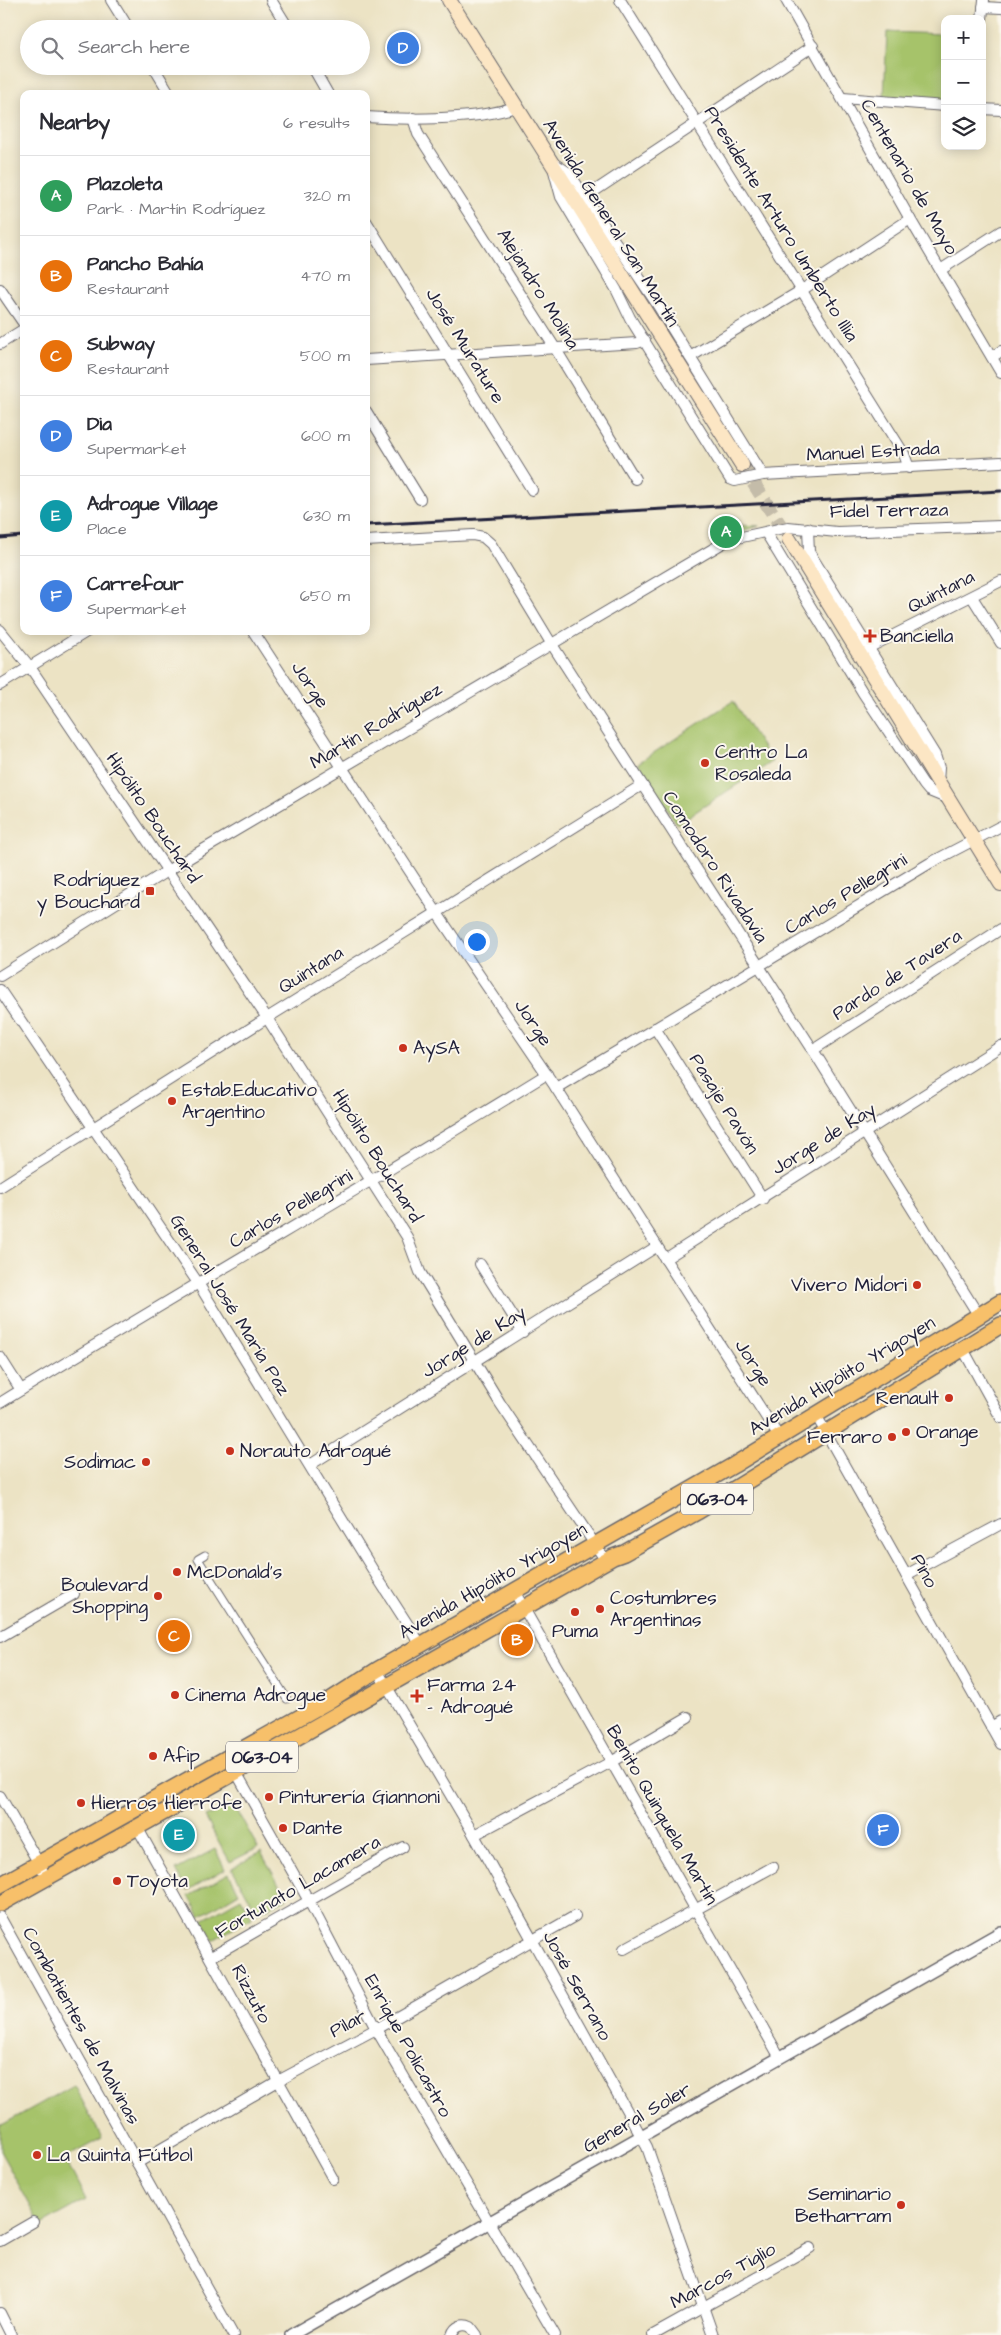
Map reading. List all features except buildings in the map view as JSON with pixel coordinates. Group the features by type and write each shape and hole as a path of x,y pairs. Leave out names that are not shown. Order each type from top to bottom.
{"main road":[{"name":"Avenida General San Martín","path":"449,0 551,164 580,201 744,471"},
{"path":"789,539 938,785 1001,884"},
{"name":"Avenida Hipólito Yrigoyen","path":"0,1885 318,1706 377,1670 595,1546 780,1437 1001,1302"},
{"name":"Avenida Hipólito Yrigoyen","path":"0,1904 606,1561 697,1512 1001,1325"}],"street":[{"path":"111,0 123,20"},
{"path":"271,0 283,20"},
{"name":"Presidente Arturo Umberto Illia","path":"620,0 904,454 909,468"},
{"name":"Centenario de Mayo","path":"786,0 910,219 997,354 1001,373"},
{"path":"983,3 1001,8"},
{"path":"763,475 690,357 580,201 813,46"},
{"path":"158,75 168,90"},
{"path":"317,75 326,90"},
{"path":"843,98 941,106"},
{"path":"370,117 413,118 498,113 515,107"},
{"path":"986,109 1001,110"},
{"name":"Alejandro Molina","path":"413,118 418,134 555,348 635,479"},
{"path":"551,164 561,197 730,479 735,481 744,471"},
{"path":"690,357 802,290 910,219"},
{"name":"José Murature","path":"370,226 532,490"},
{"path":"942,269 1001,231"},
{"path":"0,288 20,318"},
{"path":"0,344 20,332"},
{"path":"370,360 637,343 645,340"},
{"path":"370,418 420,499"},
{"name":"Manuel Estrada","path":"744,471 763,475 1001,462"},
{"name":"Fidel Terraza","path":"779,529 808,528 837,532 1001,526"},
{"path":"808,528 807,546 809,552 870,647 935,755 939,768 938,785"},
{"name":"Martín Rodríguez","path":"0,976 167,871 720,544 739,536 766,533 779,529"},
{"path":"766,533 863,693 924,785 929,790 946,798"},
{"name":"Comodoro Rivadavia","path":"370,541 473,534 483,537 491,544 551,643 813,1050 979,1316"},
{"name":"Quintana","path":"870,647 1001,581"},
{"path":"972,596 1001,643"},
{"name":"Hipólito Bouchard","path":"0,630 30,667 267,1018 373,1181 407,1237 420,1272 500,1403 606,1561"},
{"path":"0,685 82,635"},
{"name":"Jorge","path":"256,635 437,912 547,1074 656,1247 780,1437"},
{"name":"Quintana","path":"0,1187 267,1018 642,786"},
{"name":"Carlos Pellegrini","path":"556,1088 930,864 1001,826"},
{"name":"Pardo de Tavera","path":"813,1050 1001,930"},
{"name":"General José María Paz","path":"0,990 198,1283 421,1645"},
{"name":"Pasaje Pavón","path":"655,1028 763,1199"},
{"name":"Jorge de Kay","path":"665,1259 763,1199 1001,1046"},
{"name":"Carlos Pellegrini","path":"0,1403 198,1283 373,1181 547,1074"},
{"name":"Jorge de Kay","path":"310,1465 524,1332 656,1247"},
{"path":"480,1264 524,1332"},
{"path":"963,1349 1001,1418"},
{"path":"0,1357 21,1390"},
{"name":"Pino","path":"816,1415 1001,1744"},
{"path":"906,1575 1001,1524"},
{"path":"205,1555 198,1560 287,1700"},
{"name":"Benito Quinquela Martín","path":"514,1591 522,1609 697,1910 779,2056"},
{"path":"0,1637 74,1594"},
{"name":"José Serrano","path":"377,1670 474,1835 641,2136 653,2161 713,2335"},
{"path":"474,1835 611,1762 688,1717"},
{"path":"991,1727 1001,1721"},
{"name":"Enrique Policastro","path":"236,1772 309,1901 376,2029 555,2335"},
{"path":"0,1796 48,1878"},
{"name":"Rizzuto","path":"137,1826 333,2179"},
{"name":"Fortunato Lacamera","path":"211,1958 403,1847"},
{"path":"624,1949 773,1866"},
{"name":"Pilar","path":"137,2163 278,2081 376,2029 575,1916"},
{"name":"Combatientes de Malvinas","path":"0,1917 233,2335"},
{"name":"General Soler","path":"291,2335 779,2056 1001,1932"},
{"path":"0,2241 33,2222"},
{"name":"Marcos Tiglio","path":"652,2335 810,2248"},
{"path":"0,2314 11,2335"},
{"path":"452,2335 456,2328 463,2325 471,2327 477,2335"}],"green space":[{"path":"887,32 941,34 941,102 884,97"},
{"path":"713,524 759,526 715,538"},
{"name":"Centro La Rosaleda","path":"733,701 772,762 677,824 638,763"},
{"path":"233,1803 258,1848 230,1862 205,1817"},
{"path":"215,1849 225,1869 187,1891 176,1870"},
{"path":"261,1852 287,1899 257,1913 232,1868"},
{"path":"229,1873 239,1893 200,1916 189,1896"},
{"path":"241,1898 252,1918 213,1940 202,1920"},
{"name":"La Quinta Fútbol","path":"74,2085 102,2138 65,2158 86,2200 41,2225 0,2151 0,2126"}],"tunnel":[{"path":"742,465 789,539"}],"railway":[{"path":"370,525 1001,491"},
{"path":"0,538 20,536"}],"place":[{"name":"Dia","path":"403,48"},
{"name":"Plazoleta","path":"726,532"},
{"name":"Banciella","path":"870,636"},
{"name":"Centro La Rosaleda","path":"705,763"},
{"name":"Rodríguez y Bouchard","path":"150,891"},
{"name":"AySA","path":"403,1048"},
{"name":"Estab.Educativo Argentino","path":"172,1101"},
{"name":"Vivero Midori","path":"917,1285"},
{"name":"Renault","path":"949,1398"},
{"name":"Orange","path":"906,1432"},
{"name":"Ferraro","path":"892,1437"},
{"name":"Norauto Adrogué","path":"230,1451"},
{"name":"Sodimac","path":"146,1462"},
{"name":"McDonald's","path":"177,1572"},
{"name":"Boulevard Shopping","path":"158,1596"},
{"name":"Costumbres Argentinas","path":"600,1609"},
{"name":"Puma","path":"575,1612"},
{"name":"Subway","path":"174,1636"},
{"name":"Pancho Bahía","path":"517,1640"},
{"name":"Cinema Adrogue","path":"175,1695"},
{"name":"Farma 24 - Adrogué","path":"417,1696"},
{"name":"Afip","path":"153,1756"},
{"name":"Pinturería Giannoni","path":"269,1797"},
{"name":"Hierros Hierrofe","path":"81,1803"},
{"name":"Dante","path":"283,1828"},
{"name":"Carrefour","path":"883,1830"},
{"name":"Adrogue Village","path":"179,1835"},
{"name":"Toyota","path":"117,1881"},
{"name":"La Quinta Fútbol","path":"37,2155"},
{"name":"Seminario Betharram","path":"901,2205"}]}
